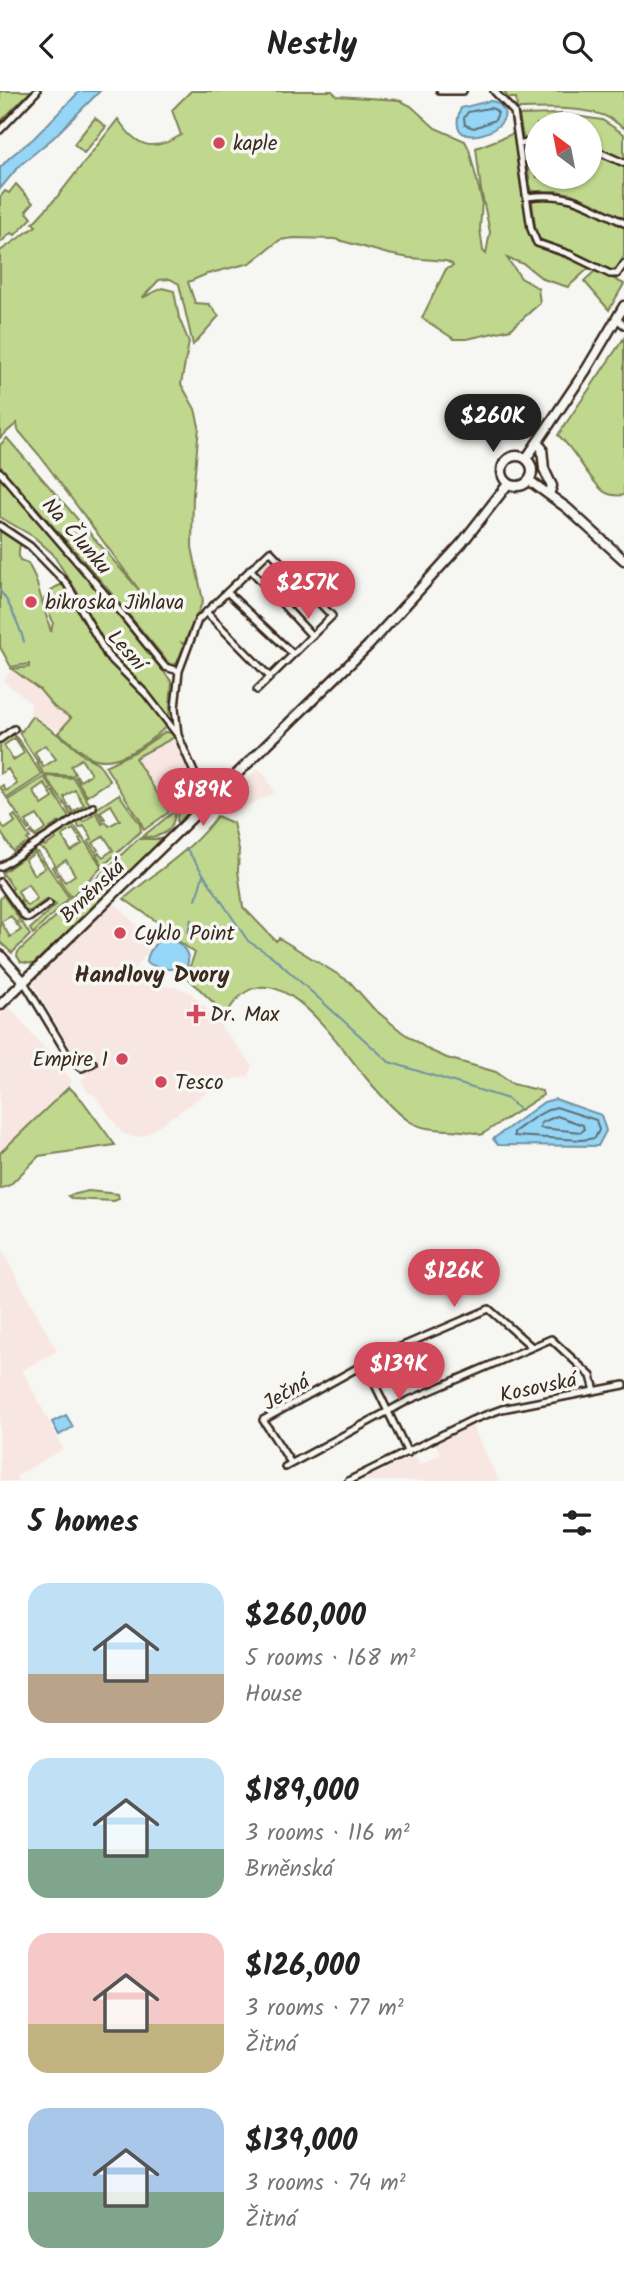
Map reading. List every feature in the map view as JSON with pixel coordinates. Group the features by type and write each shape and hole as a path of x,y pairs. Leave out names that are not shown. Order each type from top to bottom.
{"main road":[{"path":"527,459 621,322 624,306"},
{"path":"537,443 542,449 544,468 552,486 550,494"},
{"path":"514,456 527,459 532,467 530,481 519,487 508,484 503,477 504,464 514,456"},
{"path":"530,481 550,494 624,559"},
{"name":"Brněnská","path":"0,1005 269,744 416,596 508,484"},
{"path":"0,955 24,982"}],"street":[{"path":"0,130 37,91"},
{"path":"440,91 463,91"},
{"path":"494,91 514,112 531,229 537,243 569,254 614,275 624,264"},
{"path":"519,144 525,143"},
{"path":"602,153 624,163"},
{"path":"527,197 565,196 624,223"},
{"name":"Na Člunku","path":"0,472 165,667 179,671"},
{"name":"Lesní","path":"0,526 30,546 66,584 107,656 146,694 178,735"},
{"path":"211,800 199,784 178,735 175,708 179,671 197,622 270,551 332,616 257,689"},
{"path":"250,569 312,636"},
{"path":"227,592 293,654"},
{"path":"205,612 270,677"},
{"path":"0,739 14,729"},
{"path":"0,867 93,807"},
{"path":"0,882 25,918 49,904"},
{"path":"24,982 72,1062 82,1068 93,1063"},
{"path":"408,1453 365,1364 489,1309 532,1347"},
{"name":"Ječná","path":"365,1364 263,1420 288,1465 417,1396 551,1339 591,1376 595,1391"},
{"name":"Kosovská","path":"348,1481 472,1420 502,1409 624,1385"}],"shaded area":[{"path":"12,669 71,718 61,733 30,713 31,703 3,681"},
{"path":"172,739 178,742 199,793 169,812 135,758"},
{"path":"257,769 266,776 274,793 237,811 225,804"},
{"path":"114,902 154,943 135,969 155,985 189,992 204,1006 252,1065 249,1076 222,1082 144,1136 133,1137 122,1133 95,1095 88,1093 81,1080 86,1076 33,983"},
{"path":"9,1007 72,1081 0,1153 0,1015"},
{"path":"0,1247 57,1351 22,1370 63,1449 16,1476 18,1481 0,1481"},
{"path":"472,1426 499,1481 362,1481 415,1455 420,1465 441,1454 436,1444"}],"green space":[{"path":"0,91 31,91 0,122"},
{"path":"191,91 332,91 337,96 399,100 411,106 435,128 465,141 482,201 480,229 483,251 486,254 490,232 476,148 515,133 531,241 550,252 590,267 568,287 543,279 524,264 507,258 521,278 538,288 540,303 511,329 467,339 454,339 422,318 446,269 453,266 452,264 388,254 335,239 280,240 250,263 188,282 195,303 209,304 219,316 193,345 179,284 170,279 159,280 142,298 162,288 174,291 179,318 189,342 181,384 195,409 199,426 192,547 203,601 184,644 182,643 184,646 177,663 171,666 96,575 0,466 0,445 7,438 140,591 18,430 17,423 0,438 0,251 36,226 33,223 57,197 118,119 131,135 145,144 161,144 181,135 172,110"},
{"path":"504,91 624,91 624,128 602,115 602,112 517,109 516,98 508,98"},
{"path":"519,115 525,115 525,138 523,137"},
{"path":"95,118 106,127 84,153 74,144"},
{"path":"602,120 624,134 624,160 602,150"},
{"path":"602,157 624,167 624,219 572,194 531,191 602,189"},
{"path":"16,184 33,203 26,211 32,218 15,235 11,233 0,243 0,197 5,191 9,193"},
{"path":"548,197 572,201 624,227 624,256 618,268 611,270 539,239 532,202"},
{"path":"596,270 624,284 609,310 584,281"},
{"path":"624,338 624,495 615,495 604,492 596,484 558,435"},
{"path":"0,478 95,586 172,682 169,717 160,714 166,727 131,753 110,760 100,760 82,752 58,733 71,718 54,707 40,690 12,669 29,667 29,664 11,667 0,647 0,521 19,538 19,558 28,563 35,577 51,632 53,622 44,600 50,591 64,584 81,598 52,553 34,537 0,517","holes":["86,610 108,649 131,675 101,647 91,630"]},
{"path":"32,716 84,756 98,763 110,781 87,796 75,777 80,781 91,774 81,759 71,766 75,774 72,776 44,774 37,763 41,762 43,767 56,759 45,745 35,752 39,760 37,761 20,734 20,730 22,731"},
{"path":"165,732 175,737 135,758 169,812 144,830 105,766 137,751"},
{"path":"13,734 22,744 20,746 15,738 4,745 13,760 24,753 21,747 23,746 42,775 7,798 0,787 3,785 6,791 17,784 8,769 0,774 0,742"},
{"path":"45,776 73,778 91,806 77,815 70,814 67,808 70,807 73,812 84,805 75,790 64,797 68,805 66,806"},
{"path":"44,777 52,788 49,791 44,783 33,791 42,805 53,798 50,793 53,791 68,815 68,820 62,825 59,822 50,828 51,831 37,838 30,833 32,831 35,836 46,829 37,815 26,821 30,829 28,830 8,800"},
{"path":"203,793 204,801 177,823 178,809"},
{"path":"119,794 140,824 141,831 103,866 96,854 99,853 103,857 113,850 104,836 93,843 98,850 95,852 88,842 92,839 84,826 79,828 77,822 80,819 83,822 93,815 94,810 102,824 106,822 109,826 120,820 111,805 100,812 105,819 103,821 96,809"},
{"path":"176,810 172,824 166,832 142,837"},
{"path":"15,815 30,838 27,839 27,847 24,844 13,851 0,831 0,822 5,829 15,822 12,817"},
{"path":"217,816 233,823 239,849 238,871 243,907 276,941 279,938 350,982 373,1008 429,1050 496,1072 513,1084 542,1091 543,1095 481,1135 426,1128 409,1121 392,1107 321,1023 302,1004 282,991 262,987 243,994 226,1015 183,973 190,966 195,953 162,929 163,926 124,899 197,840"},
{"path":"70,825 81,835 78,836 73,829 62,836 71,851 82,844 79,839 82,837 102,867 71,897 59,879 61,877 65,882 75,875 66,860 55,867 60,875 57,876 52,867 55,865 46,851 40,848 56,839 54,835"},
{"path":"138,839 161,839 154,850 126,878 33,964 21,962 17,956 18,952"},
{"path":"33,851 38,852 43,859 40,861 35,853 25,860 34,875 45,868 41,862 44,861 69,898 33,934 30,929 56,905 47,899 30,911 23,911 18,904 23,901 27,906 37,899 28,884 18,891 22,899 17,902 10,891 13,888 2,873"},
{"path":"3,895 20,920 16,923 11,916 1,922 10,937 21,930 17,925 22,922 30,935 12,953 0,942 0,899"},
{"path":"69,1087 82,1100 115,1145 39,1156 10,1185 0,1189 0,1153"},
{"path":"88,1191 118,1194 119,1199 72,1199 68,1196"}],"water":[{"path":"80,91 100,91 53,138 19,166 0,189 0,168"},
{"path":"489,101 498,103 503,109 504,117 499,125 479,135 469,135 461,131 458,123 461,108"},
{"path":"165,936 175,940 186,951 187,966 167,969 147,962 153,947"},
{"path":"555,1099 601,1115 606,1131 598,1146 498,1145 493,1139 544,1102"},
{"path":"66,1415 73,1427 59,1435 52,1422"}],"waterway":[{"path":"0,591 14,615 24,642"},
{"path":"186,848 248,941 273,957 389,1062 508,1099 520,1110"},
{"path":"196,900 203,875"},
{"path":"188,933 191,919"}],"place":[{"name":"kaple","path":"219,143"},
{"name":"bikroska Jihlava","path":"31,602"},
{"name":"Cyklo Point","path":"120,933"},
{"name":"Dr. Max","path":"196,1014"},
{"name":"Empire 1","path":"122,1059"},
{"name":"Tesco","path":"161,1082"}],"district":[{"name":"Handlovy Dvory","path":"152,974"}]}
